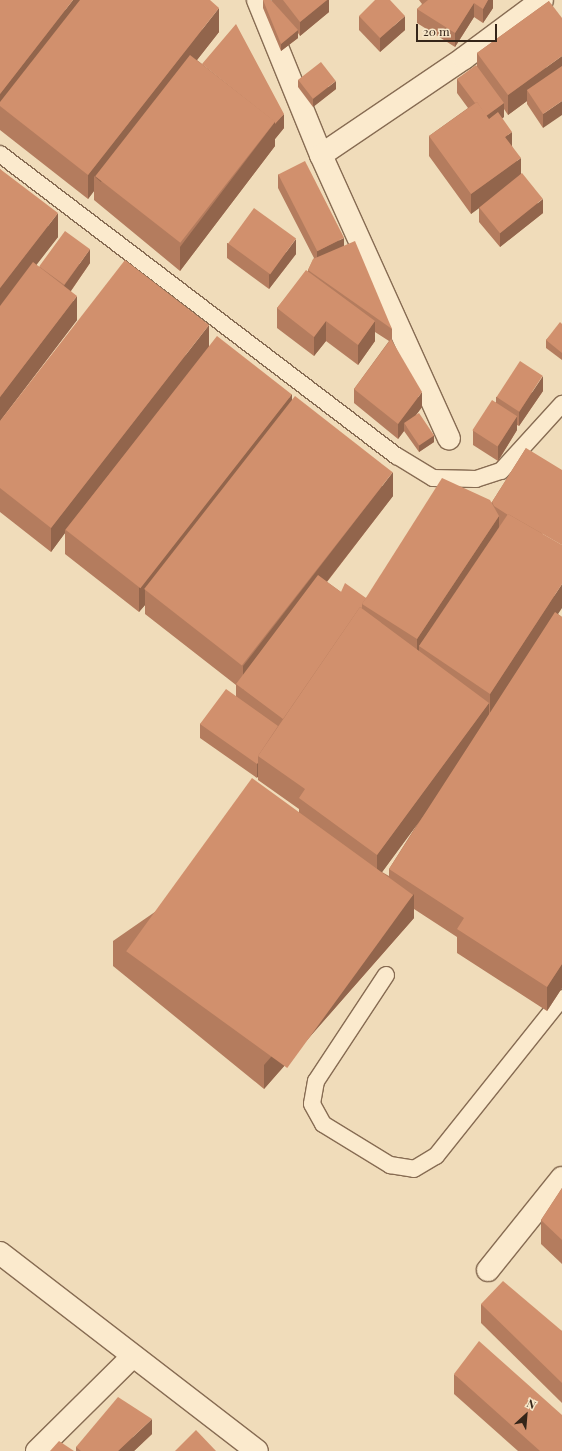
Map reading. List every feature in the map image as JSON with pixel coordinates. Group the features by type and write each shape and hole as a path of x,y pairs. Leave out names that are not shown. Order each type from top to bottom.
{"street":[{"path":"258,0 321,155 448,438"},
{"path":"321,155 464,58 542,0"},
{"path":"488,1270 562,1178"},
{"path":"0,1253 132,1357 257,1451"},
{"path":"37,1451 132,1357"}],"lane":[{"path":"0,154 397,456 433,478 476,479 501,471 562,404"},
{"path":"386,975 316,1081 312,1104 323,1124 390,1166 414,1169 436,1156 562,998"}],"building":[{"path":"0,0 73,0 0,94"},
{"path":"80,0 210,0 219,8 88,175 0,106 0,102"},
{"path":"263,0 271,0 298,30 281,44"},
{"path":"283,0 327,0 300,22"},
{"path":"375,0 390,0 405,16 380,38 359,16"},
{"path":"428,0 488,0 483,9 474,3 455,33 417,9"},
{"path":"549,1 562,18 562,56 508,95 477,53"},
{"path":"236,24 284,114 275,124 275,122 202,64"},
{"path":"190,55 275,121 180,243 95,176"},
{"path":"321,62 336,81 313,99 298,80"},
{"path":"476,65 504,103 486,116 477,102 475,103 457,79"},
{"path":"562,66 562,101 543,114 527,90"},
{"path":"477,102 489,119 498,112 512,132 505,137 521,158 471,194 429,136"},
{"path":"305,161 344,238 317,251 278,175"},
{"path":"0,169 58,213 0,288"},
{"path":"522,173 543,199 500,233 479,208"},
{"path":"254,208 296,239 270,274 228,244"},
{"path":"65,231 90,249 64,285 39,267"},
{"path":"355,241 392,329 308,270 313,259"},
{"path":"125,260 209,325 51,528 0,488 0,421"},
{"path":"33,262 77,296 0,397 0,306"},
{"path":"306,270 375,321 358,345 326,321 314,337 277,308"},
{"path":"560,322 562,324 562,353 546,340"},
{"path":"217,336 292,394 140,588 66,530"},
{"path":"391,339 422,392 398,424 354,389"},
{"path":"520,361 543,376 519,412 497,397"},
{"path":"295,396 393,472 242,665 144,589"},
{"path":"492,400 517,416 498,447 472,430"},
{"path":"419,413 434,435 419,445 404,423"},
{"path":"526,448 562,470 562,545 508,515 494,506 492,502"},
{"path":"442,478 490,500 499,516 417,639 362,604"},
{"path":"508,514 562,545 562,584 490,694 419,646"},
{"path":"318,575 341,592 345,583 366,598 362,604 362,608 360,607 283,719 236,684"},
{"path":"360,607 489,703 377,855 299,798 305,789 258,756"},
{"path":"555,612 562,617 562,964 547,987 457,929 464,918 389,869"},
{"path":"226,689 278,726 258,756 257,764 200,724"},
{"path":"252,778 413,895 287,1068 126,951"},
{"path":"562,1188 562,1240 541,1220"},
{"path":"503,1281 562,1331 562,1383 481,1304"},
{"path":"479,1341 562,1415 562,1451 540,1451 454,1374"},
{"path":"118,1397 152,1419 118,1451 81,1451 76,1447"},
{"path":"196,1430 216,1451 175,1451"},
{"path":"59,1441 74,1451 50,1451"}]}
